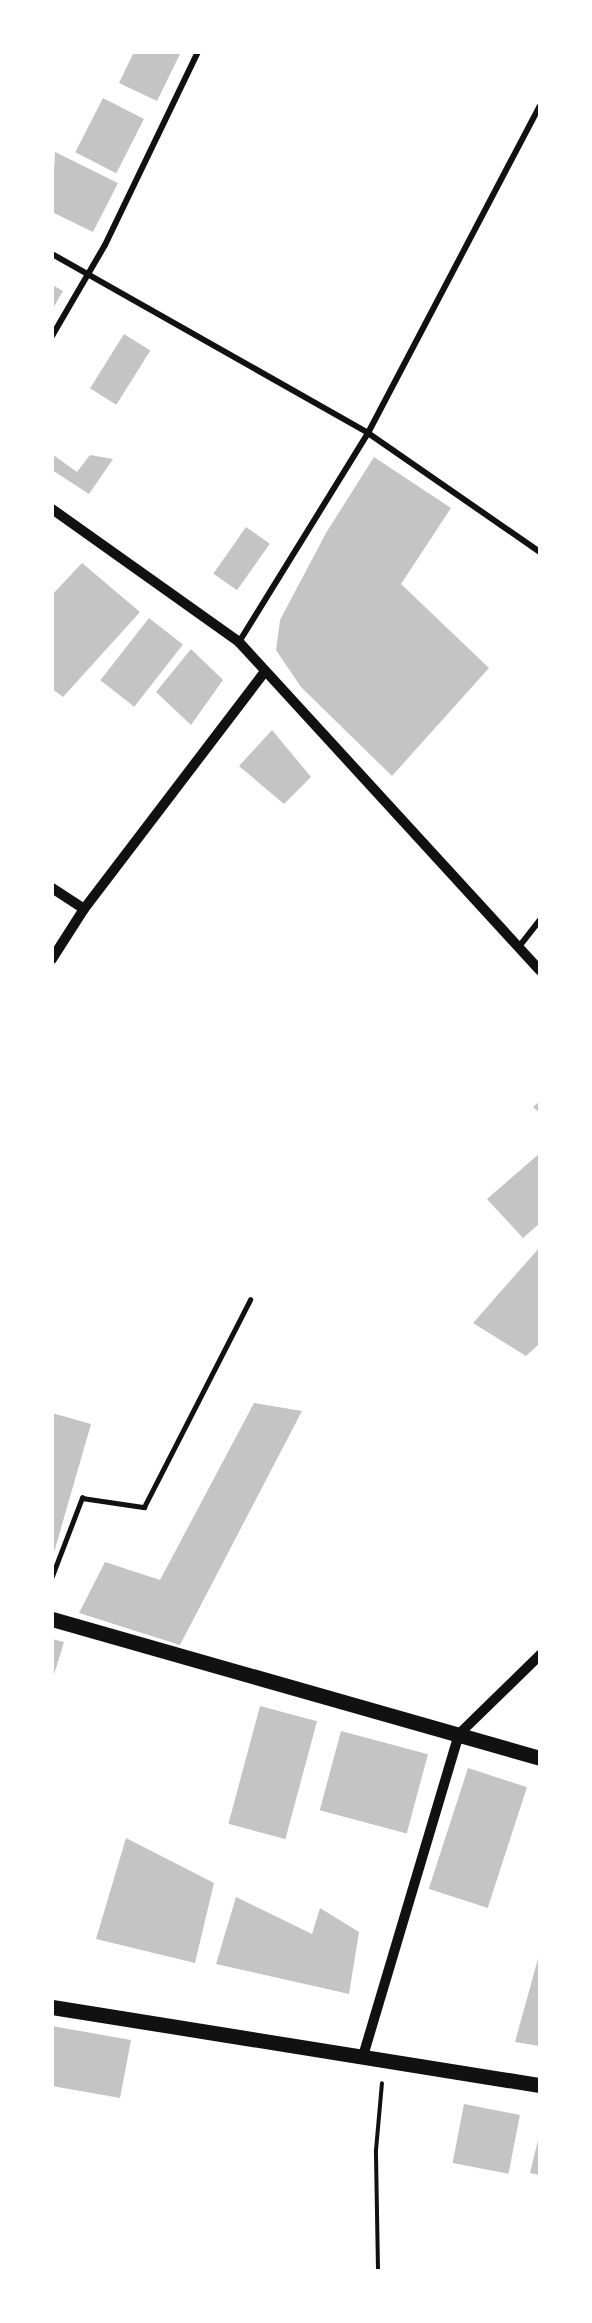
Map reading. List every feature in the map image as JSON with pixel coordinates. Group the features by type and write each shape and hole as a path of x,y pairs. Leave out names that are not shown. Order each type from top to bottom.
{"main road":[{"path":"52,1619 540,1758"},
{"path":"52,2007 540,2085"}],"street":[{"path":"52,336 87,275 198,52"},
{"path":"239,642 368,433 540,106"},
{"path":"52,254 368,433 540,552"},
{"path":"52,509 239,642 264,672 540,970"},
{"path":"52,959 84,909 264,672"},
{"path":"52,888 84,909"},
{"path":"518,948 540,920"},
{"path":"363,2056 459,1734 540,1655"}],"lane":[{"path":"52,1576 82,1498 144,1507 250,1300"}],"path":[{"path":"378,2271 376,2150 384,2060"}],"building":[{"path":"134,52 180,54 157,101 119,83"},
{"path":"103,98 144,119 116,173 75,152"},
{"path":"55,152 118,183 93,232 52,212"},
{"path":"52,285 63,291 52,310"},
{"path":"124,334 150,350 116,405 90,388"},
{"path":"52,454 77,472 90,455 113,459 89,494 52,470"},
{"path":"374,457 451,508 401,584 489,668 392,776 301,687 276,650 280,620 326,533"},
{"path":"246,527 270,544 237,590 213,574"},
{"path":"82,563 140,612 63,697 52,689 52,595"},
{"path":"149,618 183,644 134,707 100,680"},
{"path":"191,649 223,680 191,725 156,692"},
{"path":"272,730 311,777 284,804 239,766"},
{"path":"540,1101 540,1113 533,1107"},
{"path":"540,1153 540,1223 523,1238 487,1199"},
{"path":"540,1247 540,1343 526,1356 473,1323"},
{"path":"254,1403 302,1411 180,1645 79,1613 105,1562 160,1580"},
{"path":"52,1413 91,1424 53,1556 52,1556"},
{"path":"52,1639 64,1642 53,1678 52,1678"},
{"path":"260,1706 317,1721 285,1839 228,1824"},
{"path":"341,1731 428,1754 407,1833 320,1810"},
{"path":"468,1768 527,1787 488,1908 429,1889"},
{"path":"126,1838 214,1883 195,1963 96,1939"},
{"path":"236,1897 312,1934 320,1908 359,1932 349,1994 216,1964"},
{"path":"540,1955 540,2046 515,2042"},
{"path":"52,2026 131,2040 120,2098 52,2086"},
{"path":"464,2104 520,2115 509,2174 453,2163"},
{"path":"540,2132 540,2175 530,2173"}]}
